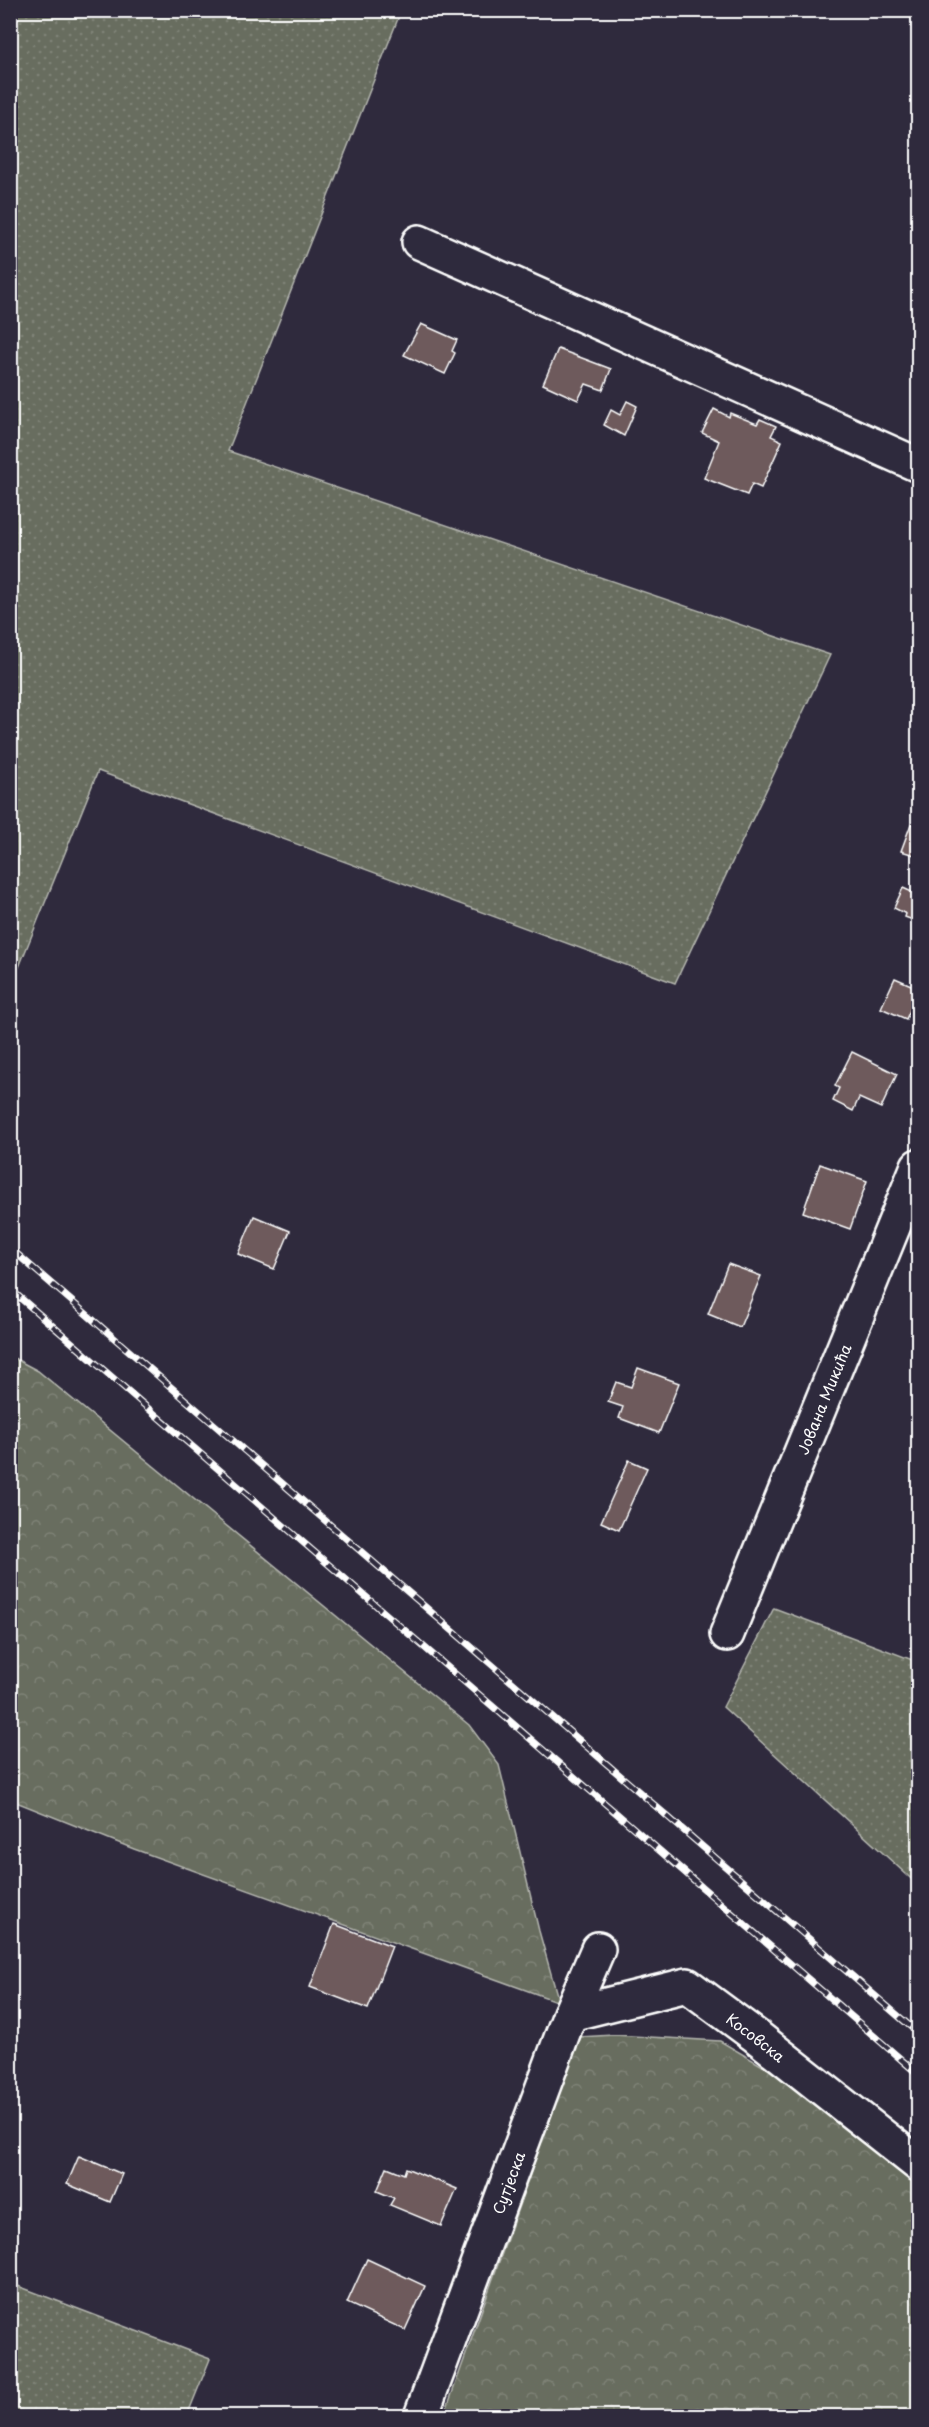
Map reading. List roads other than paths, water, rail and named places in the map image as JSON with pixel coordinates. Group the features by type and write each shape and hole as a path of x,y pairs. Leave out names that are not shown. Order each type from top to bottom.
{"street":[{"path":"419,242 918,465"},
{"name":"Јована Микића","path":"727,1634 918,1166"},
{"name":"Сутјеска","path":"421,2416 570,2014 598,1949"},
{"name":"Косовска","path":"570,2014 687,1985 756,2036 918,2164"}],"railway":[{"path":"10,1248 918,2033"},
{"path":"10,1289 918,2074"}]}
